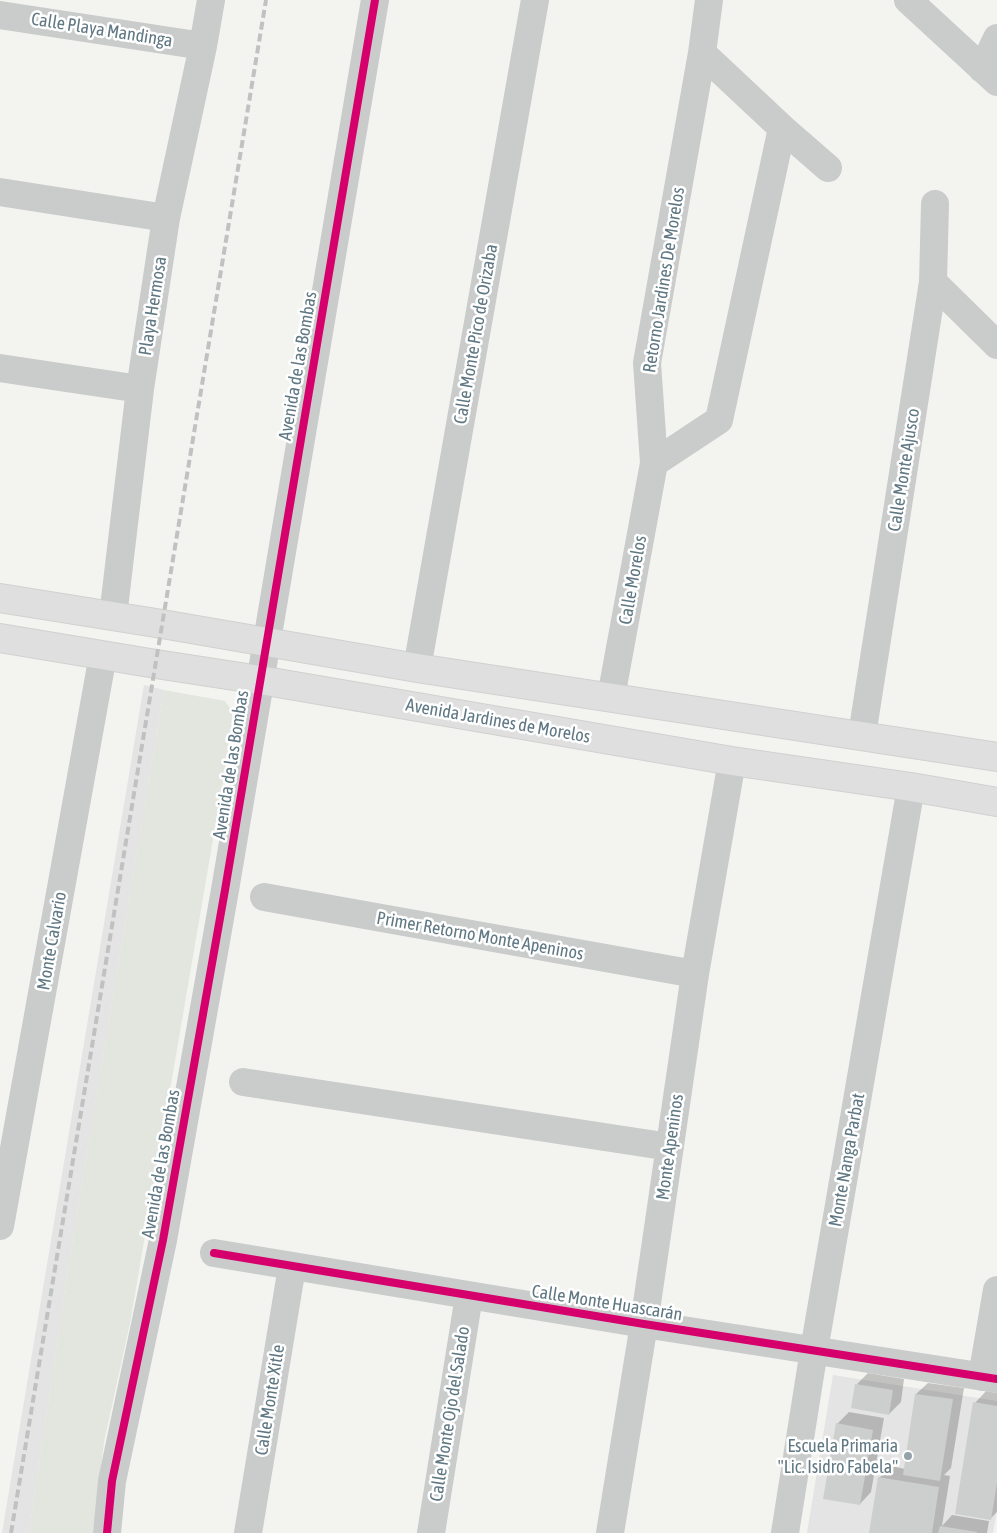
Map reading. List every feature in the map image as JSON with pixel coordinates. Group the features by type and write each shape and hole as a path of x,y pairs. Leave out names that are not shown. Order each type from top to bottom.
{"main road":[{"path":"0,598 417,668 997,757"},
{"name":"Avenida Jardines de Morelos","path":"0,638 260,680 732,761 911,787 997,802"}],"street":[{"name":"Playa Hermosa","path":"113,616 140,389 166,218 211,0"},
{"name":"Avenida de las Bombas","path":"106,1533 112,1481 163,1240 225,890 374,0"},
{"name":"Calle Monte Pico de Orizaba","path":"417,668 535,0"},
{"name":"Retorno Jardines De Morelos","path":"654,463 648,364 702,53 709,0"},
{"path":"908,0 990,76"},
{"name":"Calle Playa Mandinga","path":"0,15 32,10 203,46"},
{"path":"990,76 997,38"},
{"path":"702,53 828,168"},
{"path":"654,463 719,420 782,128"},
{"path":"0,192 166,218"},
{"name":"Calle Monte Ajusco","path":"862,735 933,282 935,204"},
{"path":"933,282 997,345"},
{"path":"0,368 140,389"},
{"name":"Calle Morelos","path":"611,697 654,463"},
{"name":"Monte Calvario","path":"1,1218 103,656"},
{"name":"Monte Apeninos","path":"610,1533 644,1324 695,974 732,761"},
{"name":"Monte Nanga Parbat","path":"785,1533 814,1350 911,787"},
{"name":"Primer Retorno Monte Apeninos","path":"264,897 695,974"},
{"path":"243,1082 670,1147"},
{"name":"Calle Monte Huascarán","path":"214,1254 990,1378"},
{"name":"Calle Monte Xitle","path":"248,1533 292,1267"},
{"path":"990,1378 997,1290"},
{"name":"Calle Monte Ojo del Salado","path":"431,1533 469,1296"}],"shaded area":[{"path":"144,685 164,690 68,1268 29,1533 2,1533"},
{"path":"164,690 225,701 232,711 233,723 130,1323 104,1442 93,1533 29,1533 68,1268"},
{"name":"Escuela Primaria \"Lic. Isidro Fabela\"","path":"833,1375 997,1401 997,1510 993,1533 807,1533"}],"building":[{"path":"855,1384 893,1390 889,1415 851,1408"},
{"path":"915,1394 953,1399 940,1481 903,1475"},
{"path":"973,1402 997,1406 997,1483 991,1520 955,1514"},
{"path":"836,1423 873,1430 860,1505 823,1499"},
{"path":"878,1477 939,1487 932,1533 869,1533"},
{"path":"940,1526 977,1532 977,1533 938,1533"}],"railway":[{"path":"11,1533 266,0"}],"cycle path":[{"path":"107,1533 112,1481 163,1240 225,890 375,0"},
{"path":"214,1253 644,1324 997,1379"}],"place":[{"name":"Escuela Primaria \"Lic. Isidro Fabela\"","path":"908,1456"}]}
